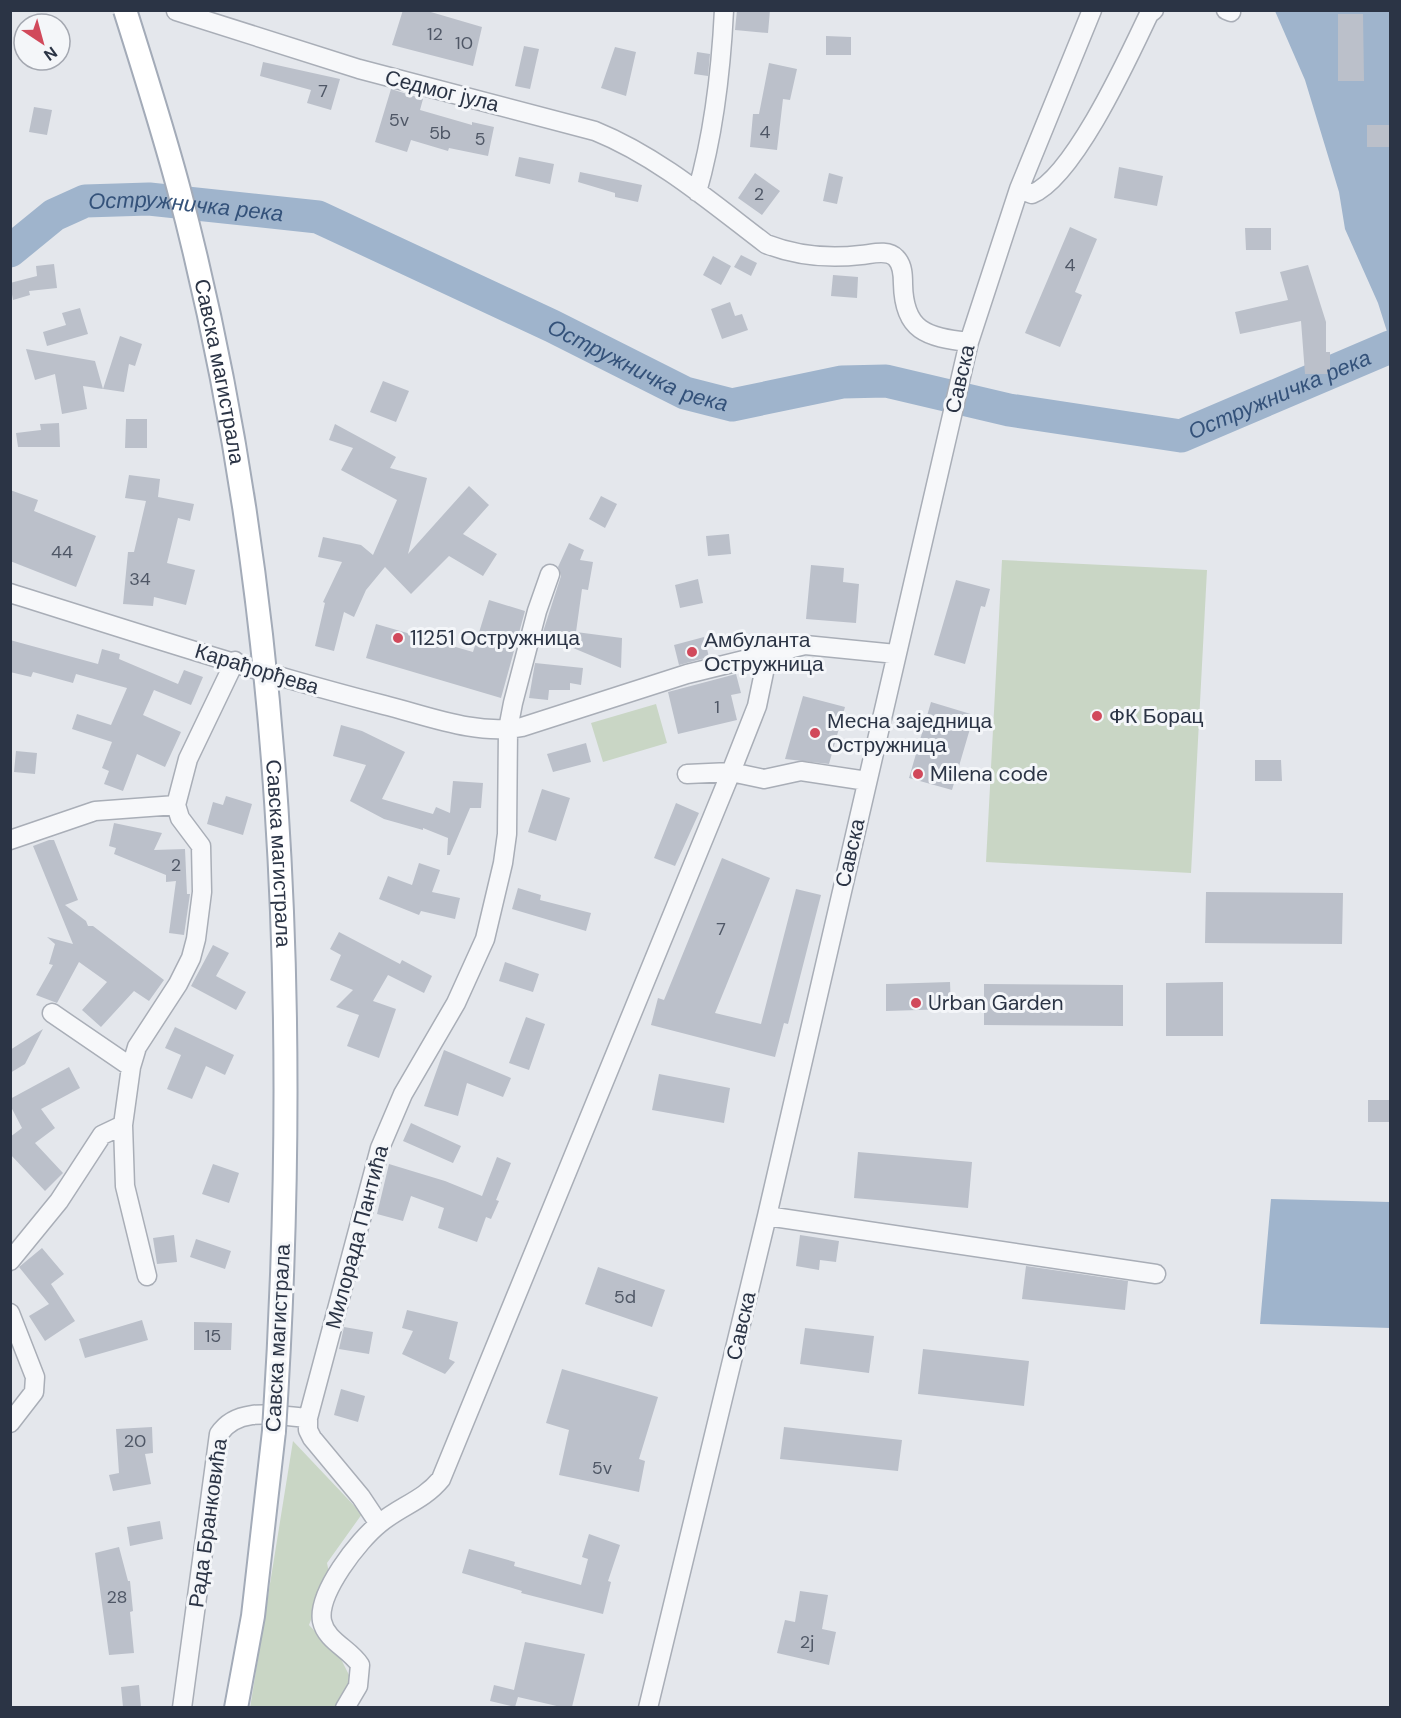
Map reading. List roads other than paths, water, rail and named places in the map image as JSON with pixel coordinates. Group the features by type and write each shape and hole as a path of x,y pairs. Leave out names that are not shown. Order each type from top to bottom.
{"main road":[{"name":"Савска магистрала","path":"126,10 180,191 215,348 249,553 276,796 286,1014 287,1137 283,1289 274,1431 252,1616 236,1707"}],"street":[{"path":"697,192 711,135 721,62 724,10"},
{"name":"Савска","path":"648,1707 768,1216 969,342 1019,189 1092,10"},
{"path":"1019,189 1032,194 1040,191 1059,171 1112,90 1149,14 1154,10"},
{"name":"Седмог јула","path":"176,11 359,69 595,131 620,141 656,163 766,244 786,252 836,257 888,253 896,258 901,266 903,301 909,319 935,336 969,342"},
{"path":"508,729 537,611 550,574"},
{"name":"Карађорђева","path":"10,593 342,694 476,727 508,729 552,718 687,674 768,653 811,645 896,654"},
{"path":"345,1707 358,1686 360,1665 326,1630 322,1620 323,1611 341,1569 379,1524 428,1494 441,1479 731,772 757,706 768,653"},
{"path":"147,1276 126,1186 123,1125 130,1067 137,1047 178,984 191,958 196,939 202,892 201,846 180,818 176,804 189,759 235,661"},
{"name":"Милорада Пантића","path":"308,1418 380,1148 403,1094 456,1003 485,939 503,863 507,834 508,729"},
{"path":"687,774 731,772 771,779 801,771 867,781"},
{"path":"10,840 95,811 176,804"},
{"path":"52,1013 130,1067"},
{"path":"10,1261 59,1201 102,1135 123,1125"},
{"path":"768,1216 1156,1274"},
{"path":"10,1313 35,1377 34,1392 10,1423"},
{"name":"Рада Бранковића","path":"182,1707 219,1434 234,1419 247,1415 308,1418"},
{"path":"308,1418 308,1430 312,1438 337,1467 379,1524"}],"water":[{"path":"1275,11 1390,11 1390,341 1378,303 1345,229 1339,192 1305,80"},
{"path":"1271,1199 1390,1202 1390,1328 1260,1324"}],"waterway":[{"name":"Остружничка река","path":"10,251 54,215 85,201 149,199 318,217 552,326 685,393 732,405 842,382 886,381 1009,410 1181,436 1390,347"}],"place":[{"name":"11251 Остружница","path":"398,638"},
{"name":"Амбуланта Остружница","path":"692,652"},
{"name":"ФК Борац","path":"1097,716"},
{"name":"Месна заједница Остружница","path":"815,733"},
{"name":"Milena code","path":"918,774"},
{"name":"Urban Garden","path":"916,1003"}]}
